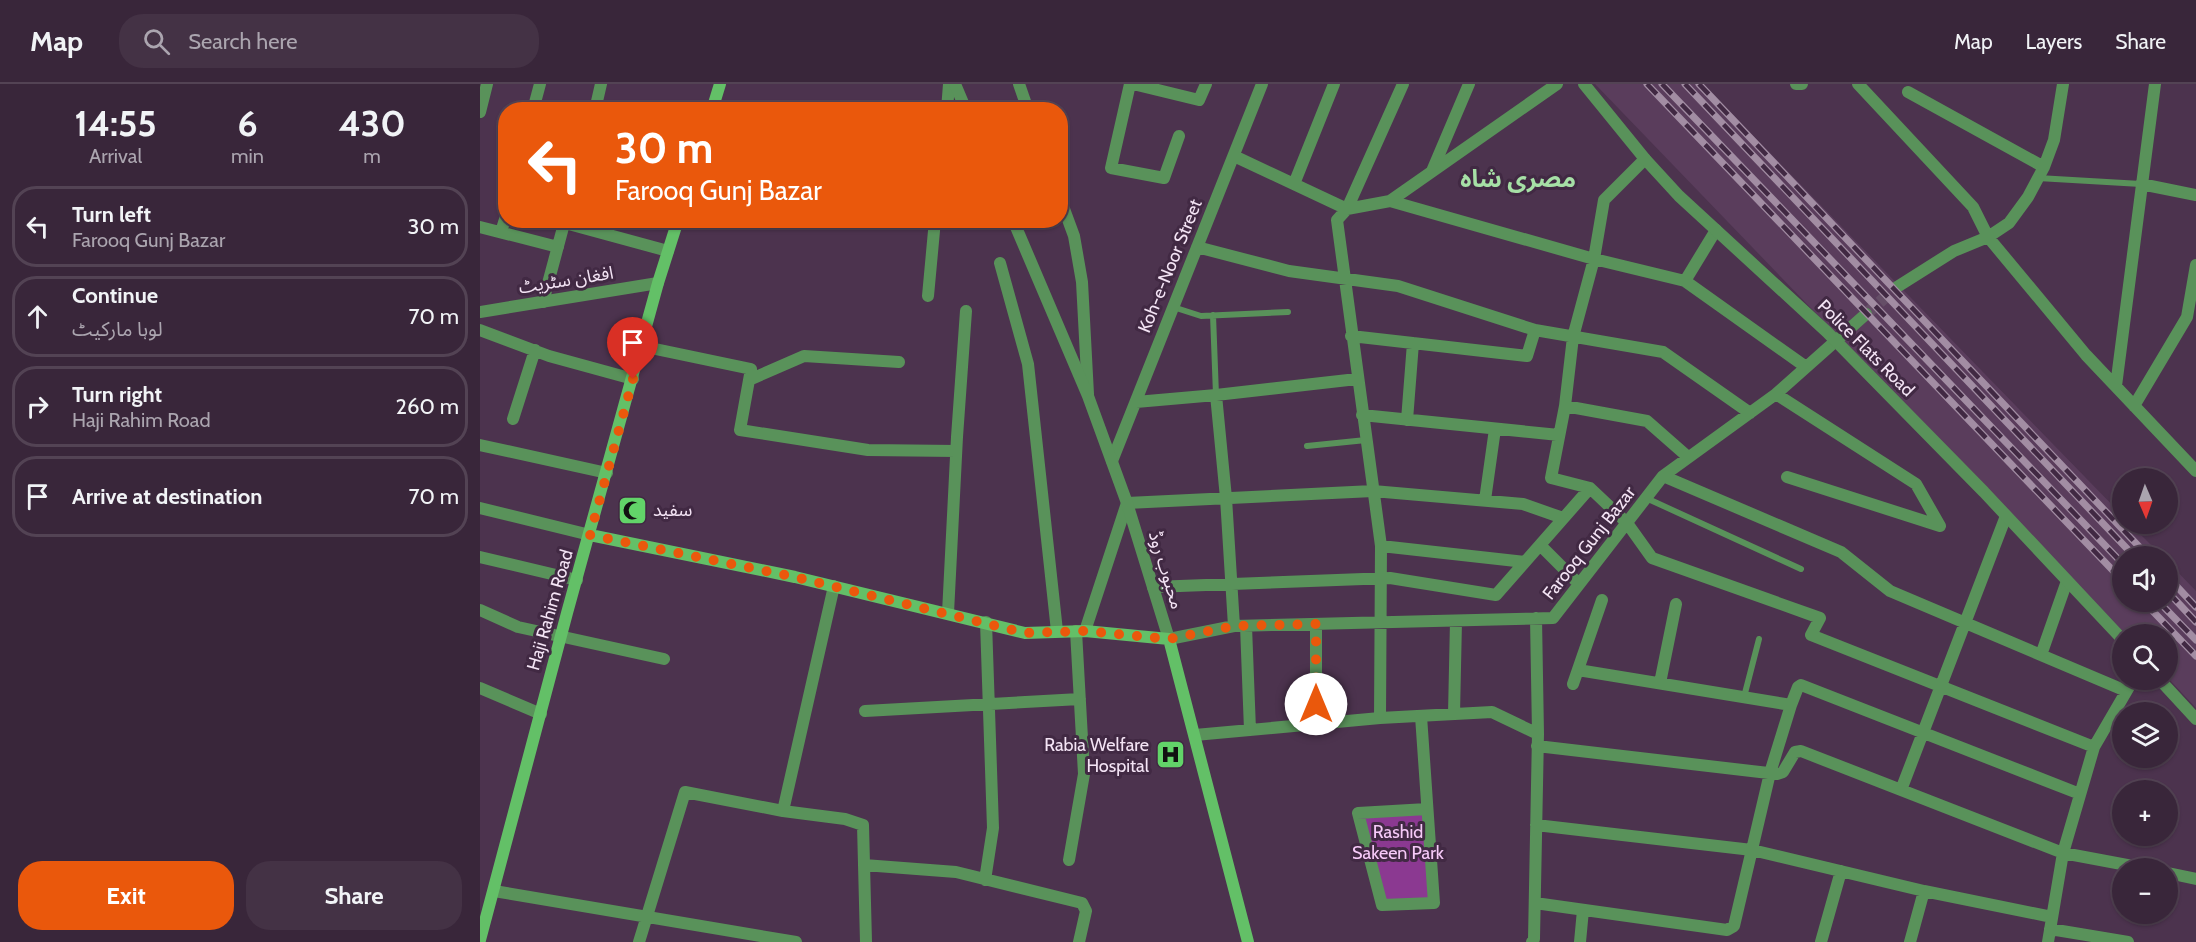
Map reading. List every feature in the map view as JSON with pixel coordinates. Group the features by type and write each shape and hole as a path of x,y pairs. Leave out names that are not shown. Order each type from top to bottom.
{"main road":[{"path":"714,102 720,84"},
{"name":"Haji Rahim Road","path":"480,940 658,283 675,228"},
{"path":"590,535 834,586 1025,633 1080,631 1169,639"},
{"name":"محبوب روڈ","path":"1169,639 1248,942"}],"street":[{"path":"480,112 487,84"},
{"path":"535,102 540,84"},
{"path":"597,102 602,84"},
{"path":"947,102 949,84"},
{"path":"955,84 963,102"},
{"path":"1019,84 1025,102"},
{"path":"1179,136 1164,178 1111,168 1131,84 1199,100 1206,84"},
{"name":"Koh-e-Noor Street","path":"1112,461 1262,84"},
{"path":"1294,184 1335,84"},
{"path":"1380,718 1381,546 1337,220 1347,209 1403,84"},
{"path":"1431,172 1468,84"},
{"path":"1234,156 1347,209 1390,201 1557,84"},
{"name":"Police Flats Road","path":"1584,84 1645,159 1679,196 1835,341 2112,628"},
{"path":"1796,84 1802,84"},
{"path":"1858,84 1973,207 1988,237 2086,355 2196,471"},
{"path":"1897,288 1954,250 1988,237 2009,223 2028,198 2054,140 2062,84"},
{"path":"2116,386 2155,84"},
{"path":"1908,92 2041,173"},
{"path":"1645,159 1604,200 1593,259 1573,337 1565,406 1551,478 1590,488 1627,522 1652,558 1820,618 1811,635 2094,747"},
{"path":"2141,184 2196,195"},
{"path":"1390,201 1593,259 1685,281 1806,368"},
{"path":"1068,220 1074,236 1082,282 1088,396"},
{"path":"480,227 558,247"},
{"path":"501,232 502,228"},
{"path":"543,302 563,228"},
{"path":"586,228 668,251"},
{"path":"928,296 935,228"},
{"name":"محبوب روڈ","path":"1016,228 1088,396 1127,503 1169,639"},
{"path":"1685,281 1716,230"},
{"path":"1197,246 1289,271 1398,286 1535,330 1663,352 1750,413"},
{"path":"1000,262 1028,364 1057,631"},
{"path":"2134,406 2187,317 2196,265"},
{"name":"افغان سٹریٹ","path":"480,312 658,283"},
{"path":"948,613 966,311"},
{"name":"Farooq Gunj Bazar","path":"1169,639 1240,626 1553,618 1663,476 1776,394 1866,314"},
{"path":"480,330 535,350 633,379"},
{"path":"1352,336 1527,356 1535,330"},
{"path":"1407,420 1413,343"},
{"path":"641,346 751,369 740,430 868,450 956,451"},
{"path":"513,419 535,350"},
{"path":"749,380 804,356 899,362"},
{"path":"1136,402 1357,379"},
{"path":"1776,394 1916,483 1940,526 1787,477"},
{"path":"1216,395 1232,584 1240,626 1250,730"},
{"path":"1565,406 1647,421 1688,457"},
{"path":"1362,415 1559,435"},
{"path":"1485,500 1495,429"},
{"path":"480,445 607,474"},
{"path":"1663,476 1841,552 1890,591 2126,691 2094,747 2063,853 2050,929"},
{"path":"1153,587 1390,578 1496,595 1590,488"},
{"path":"1069,860 1084,774 1080,699 1080,631 1127,503 1373,491 1523,504 1563,518"},
{"path":"480,508 590,535"},
{"path":"1901,790 2006,516"},
{"path":"1539,545 1579,584"},
{"path":"1381,546 1525,562"},
{"path":"480,557 577,580"},
{"path":"2041,655 2067,581"},
{"path":"783,811 834,586"},
{"path":"1573,684 1602,600"},
{"path":"1660,683 1676,604"},
{"path":"480,610 518,627 664,659"},
{"path":"1532,942 1534,939 1538,740 1536,618"},
{"path":"1454,714 1456,621"},
{"path":"985,880 993,828 986,622"},
{"path":"1316,624 1316,724"},
{"path":"1578,670 1791,705"},
{"path":"1535,903 1726,930 1734,926 1770,772 1798,687 1804,685 2080,794"},
{"path":"480,688 541,714"},
{"path":"2169,690 2196,718"},
{"path":"866,711 1080,699"},
{"path":"1195,735 1380,718 1492,712 1538,740 1770,772 1783,772 1798,751 2063,853 2112,862"},
{"path":"1421,716 1434,903 1382,905 1358,813 1427,809"},
{"path":"639,942 685,792 783,811 845,819 862,825 866,942"},
{"path":"1536,825 1752,850 1924,891 2050,929 2128,942"},
{"path":"864,865 956,872 1082,903 1086,911 1079,942"},
{"path":"1821,942 1841,871"},
{"path":"2178,875 2196,879"},
{"path":"494,891 769,940 796,942"},
{"path":"1910,942 1924,891"},
{"path":"1580,942 1583,910"}],"lane":[{"path":"2041,173 2141,184"},
{"path":"1173,307 1202,316 1288,312"},
{"path":"1213,315 1216,395"},
{"path":"1307,447 1367,440"},
{"path":"1646,498 1801,569"},
{"path":"1744,697 1759,639"}],"shaded area":[{"path":"1595,84 1703,84 2112,505 2112,534 2140,534 2152,546 2112,546 2112,612 2178,612 2178,572 2196,591 2196,708 2178,689 2178,624 2115,624"}],"green space":[{"name":"Rashid Sakeen Park","path":"1427,809 1434,903 1382,905 1358,813"}],"tunnel":[{"path":"1866,314 1897,287"}],"railway":[{"path":"1647,84 2112,570"},
{"path":"1662,84 2112,553"},
{"path":"1685,84 2124,546"},
{"path":"1699,84 2138,546"},
{"path":"2178,588 2196,607"},
{"path":"2178,603 2196,622"},
{"path":"2154,612 2196,656"},
{"path":"2169,612 2196,640"}],"place":[{"name":"سفید","path":"632,510"},
{"name":"Rabia Welfare Hospital","path":"1170,755"}],"district":[{"name":"مصری شاہ","path":"1518,179"}],"route":[{"path":"633,379 590,535 795,577 1025,633 1085,631 1169,639 1234,626 1316,624 1316,704"}]}
